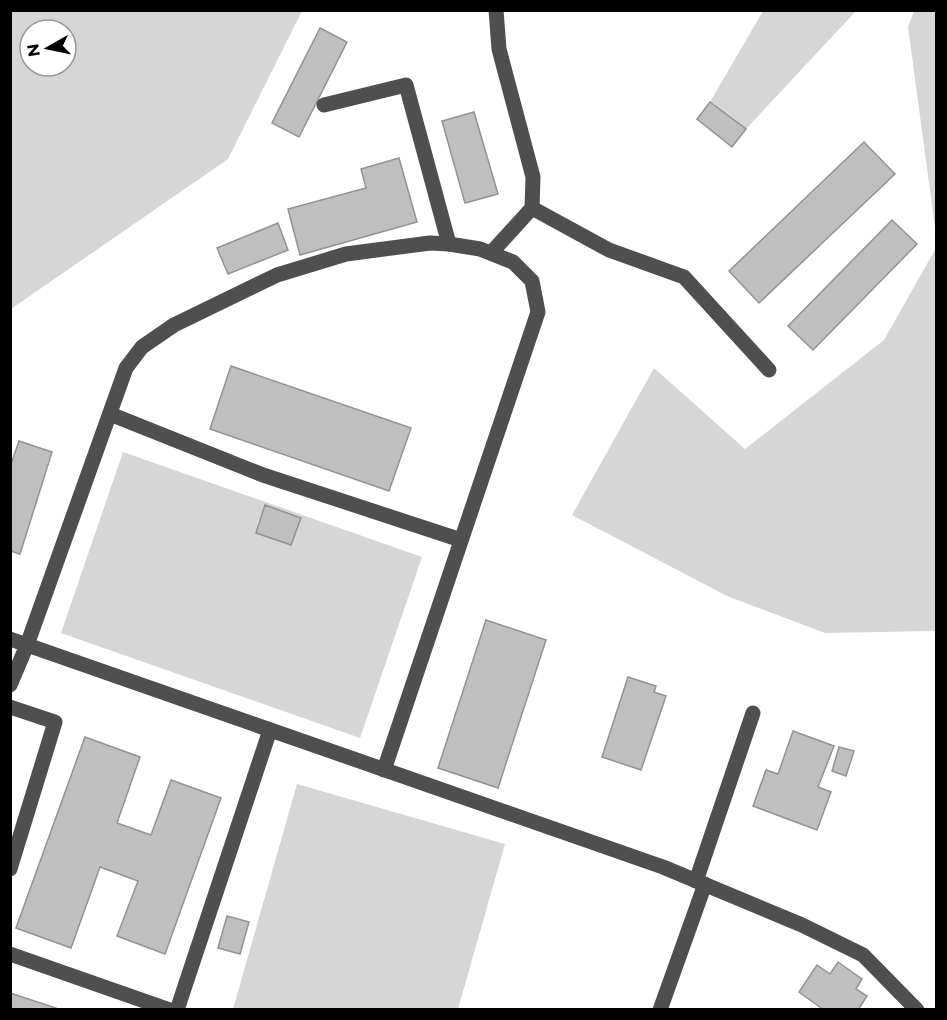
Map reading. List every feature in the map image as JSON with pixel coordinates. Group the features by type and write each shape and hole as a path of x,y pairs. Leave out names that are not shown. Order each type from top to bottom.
{"street":[{"path":"491,253 532,208 533,177 499,49 496,10"},
{"path":"324,105 406,85 448,244"},
{"path":"532,208 609,250 684,277 769,370"},
{"path":"10,685 27,645 126,368 142,347 174,325 277,275 346,254 430,243 480,249 513,262 532,281 538,312 384,770"},
{"path":"110,414 263,475 461,540"},
{"path":"10,639 663,867 802,925 863,955 917,1010"},
{"path":"10,707 55,722 10,869"},
{"path":"660,1010 753,713"},
{"path":"177,1010 270,730"},
{"path":"10,954 170,1010"}],"shaded area":[{"path":"11,10 302,11 228,159 11,309"},
{"path":"763,11 856,11 746,129 710,102"},
{"path":"914,11 936,11 936,235 908,27"},
{"path":"936,248 936,631 825,633 727,596 572,515 654,368 745,449 884,340"},
{"path":"123,452 422,557 360,738 61,633"},
{"path":"297,784 505,844 458,1009 233,1009"}],"building":[{"path":"320,28 347,42 299,137 272,123"},
{"path":"710,102 746,129 732,147 697,119"},
{"path":"474,112 498,194 465,203 442,121"},
{"path":"864,142 895,174 759,303 729,271"},
{"path":"399,158 417,222 300,255 288,209 366,188 361,169"},
{"path":"892,220 917,244 813,350 788,326"},
{"path":"278,223 288,250 228,274 217,248"},
{"path":"231,366 411,428 389,491 210,429"},
{"path":"19,441 52,452 20,554 10,551 10,467"},
{"path":"265,505 301,518 291,545 256,533"},
{"path":"486,620 546,640 498,788 438,768"},
{"path":"628,677 656,686 654,692 666,696 641,770 602,757"},
{"path":"793,731 834,746 818,787 831,792 817,830 753,806 766,770 778,774"},
{"path":"85,737 140,757 117,823 151,835 171,780 221,798 165,954 117,936 138,881 100,867 71,948 16,928"},
{"path":"839,747 854,751 846,776 832,771"},
{"path":"227,916 249,922 240,954 218,948"},
{"path":"838,962 862,979 856,989 867,996 858,1010 824,1010 799,992 817,965 830,974"},
{"path":"10,993 56,1008 56,1010 10,1010"}]}
